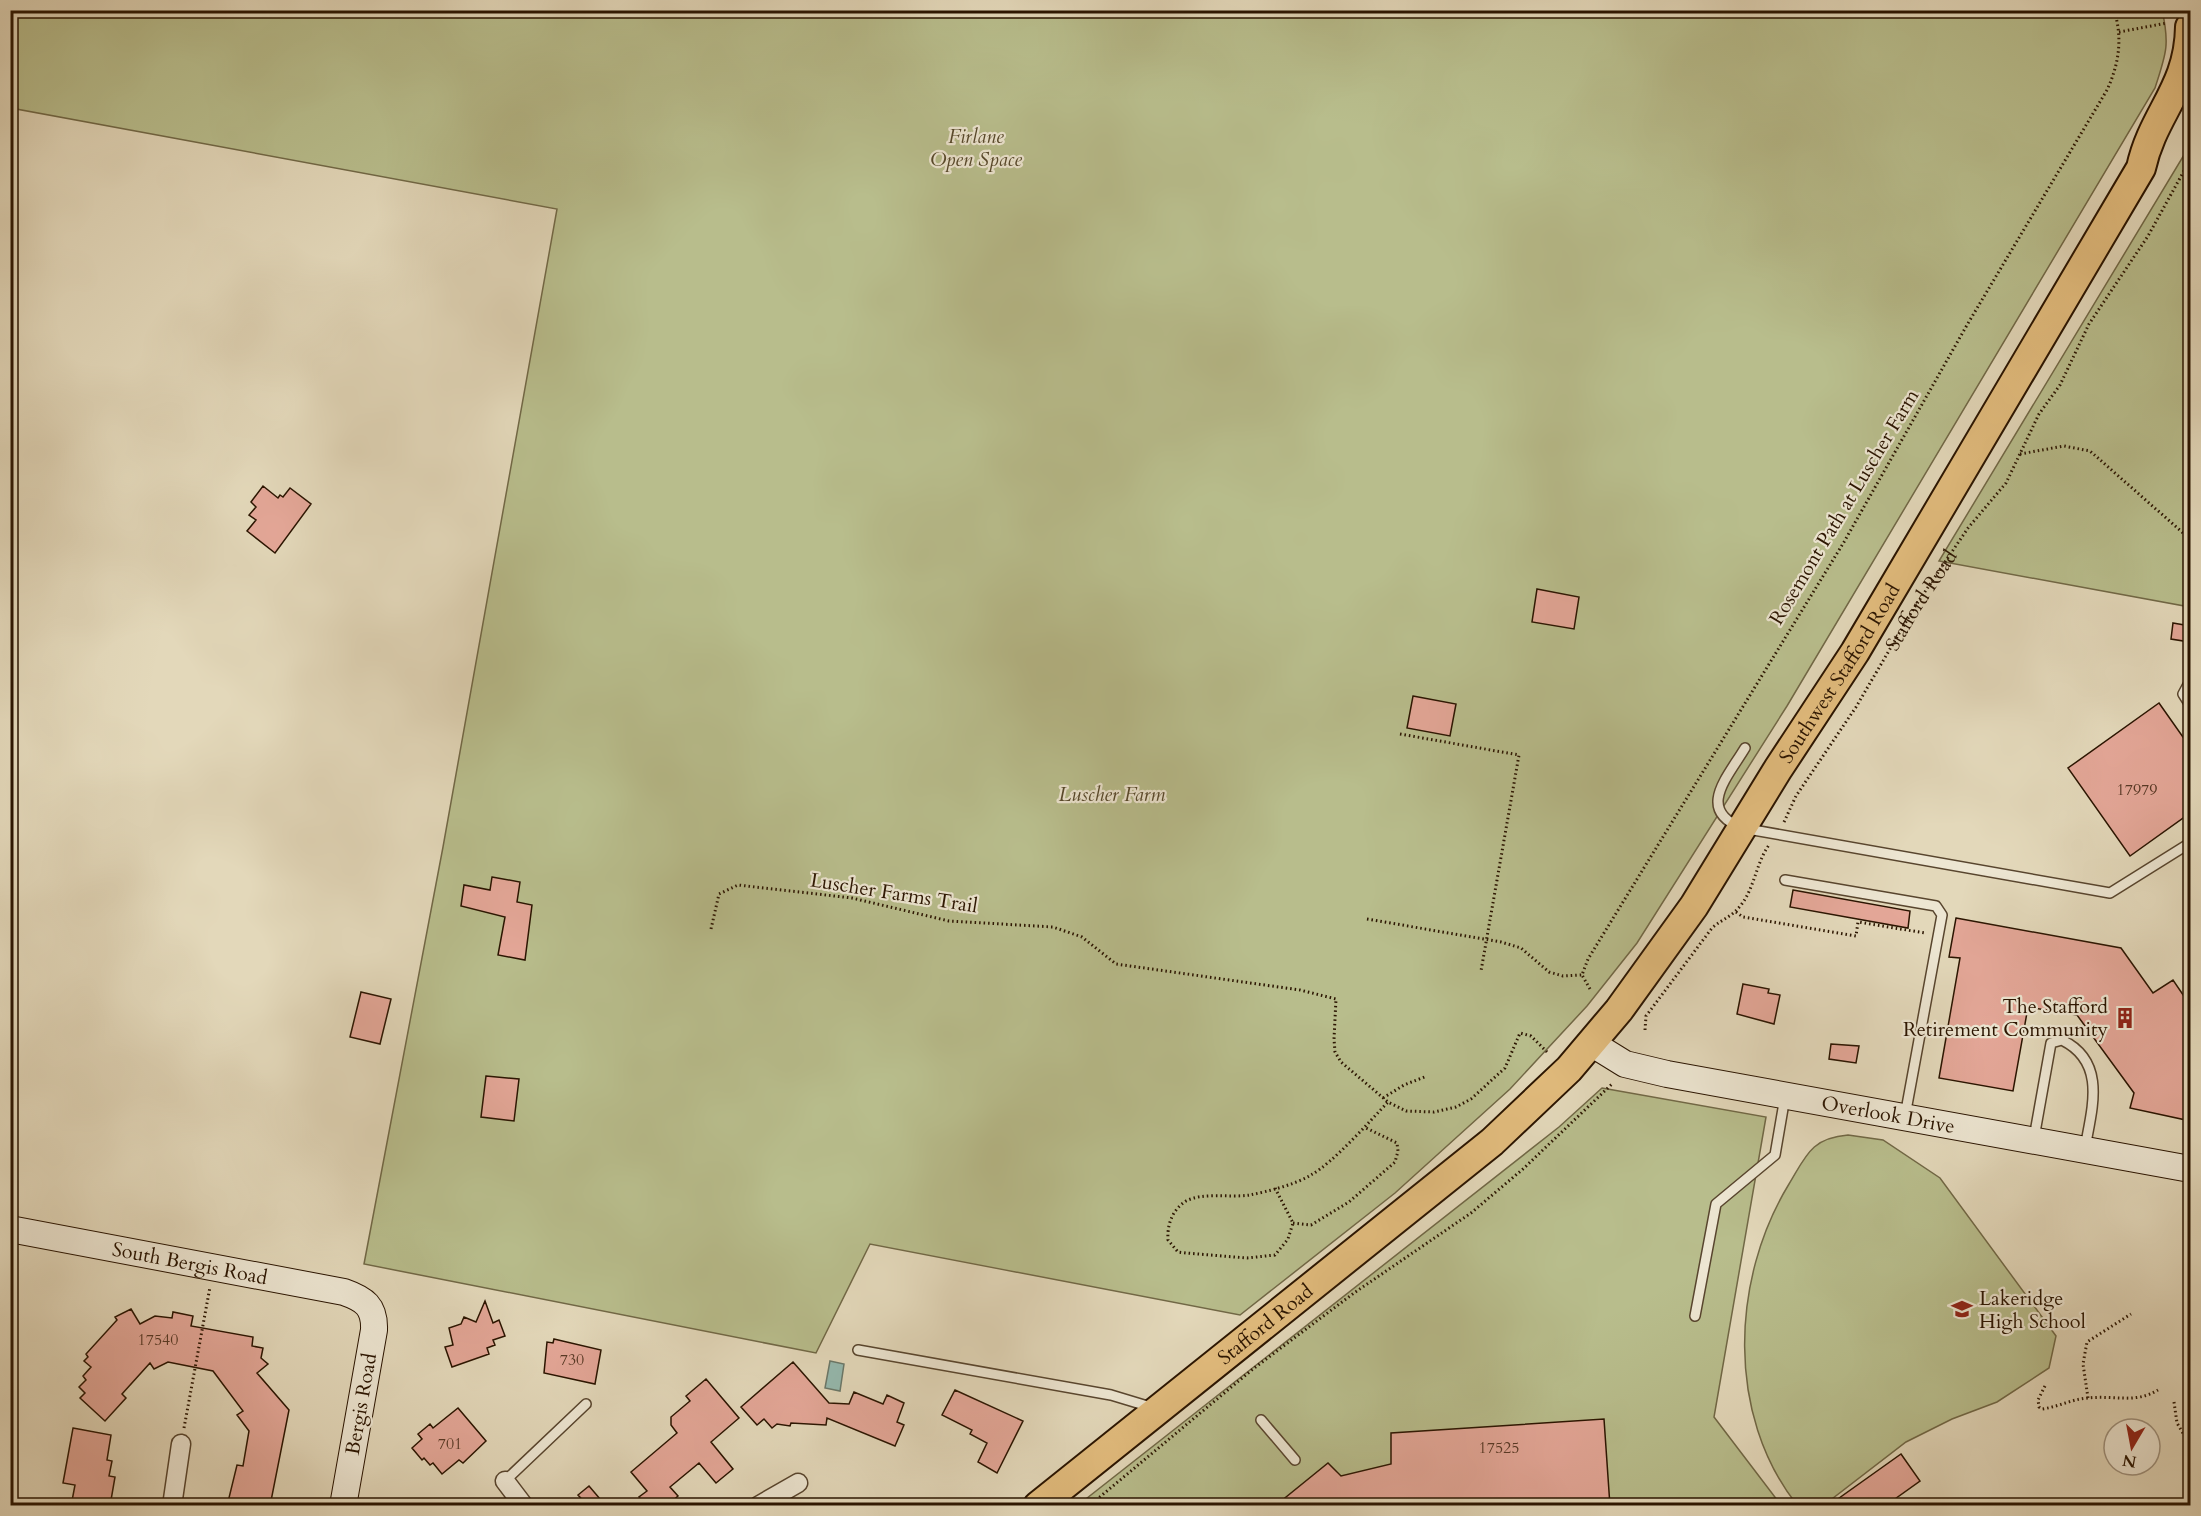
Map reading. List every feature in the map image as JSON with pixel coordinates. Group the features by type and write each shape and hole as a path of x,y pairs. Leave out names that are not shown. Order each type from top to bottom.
{"main road":[{"name":"Southwest Stafford Road","path":"1492,1142 1529,1109 1591,1043 1674,936 1922,541 2141,168 2147,143 2184,72 2188,58 2183,22"},
{"name":"Southwest Stafford Road","path":"2141,168 2161,151 2190,102"},
{"name":"Stafford Road","path":"1038,1506 1492,1142"}],"street":[{"name":"Overlook Drive","path":"1591,1043 1625,1064 1640,1068 2190,1169"},
{"name":"South Bergis Road","path":"10,1229 344,1292 361,1298 367,1303"},
{"name":"Bergis Road","path":"343,1506 374,1330 374,1317 367,1303"},
{"path":"172,1506 181,1444"},
{"path":"505,1481 524,1506"},
{"path":"758,1506 798,1483"}],"lane":[{"path":"2190,681 2183,694 2190,705"},
{"path":"1745,748 1717,800 1717,811 1724,818 1742,828 2110,893 2190,843"},
{"path":"1785,880 1936,906 1942,915 1904,1118"},
{"path":"2034,1141 2051,1043 2062,1040 2077,1047 2093,1077 2095,1089 2084,1150"},
{"path":"1695,1316 1716,1204 1775,1155 1785,1096"},
{"path":"858,1350 1111,1395 1159,1410"},
{"path":"505,1481 586,1404"},
{"path":"1261,1420 1295,1460"}],"path":[{"name":"Rosemont Path at Luscher Farm","path":"1582,975 1588,959 1844,542 1967,325 2107,90 2118,61 2119,32 2114,10"},
{"path":"2119,32 2183,22"},
{"name":"Stafford Road","path":"1645,1030 1646,1016 1712,928 1736,912 1749,890 1759,861 1788,817 1796,796 1856,707 1914,608 1968,528 2006,483 2039,414 2060,385 2089,324 2148,236 2190,160"},
{"path":"2020,454 2064,446 2090,451 2190,538"},
{"path":"1400,734 1520,755 1481,970"},
{"name":"Luscher Farms Trail","path":"711,929 719,894 738,885 852,898 949,921 1053,927 1082,937 1116,964 1300,990 1336,999 1335,1052 1341,1062 1383,1098"},
{"path":"1736,912 1743,917 1856,936 1858,922 1938,935"},
{"path":"1367,919 1486,939 1521,948 1549,972 1563,976 1582,975 1590,989"},
{"path":"1427,1076 1404,1085 1383,1098 1400,1109 1426,1113 1449,1109 1471,1099 1505,1068 1521,1033 1531,1036 1547,1053"},
{"path":"1089,1506 1253,1369 1354,1293 1471,1213 1531,1162 1612,1084"},
{"path":"1275,1188 1293,1223 1292,1232 1275,1255 1265,1258 1178,1252 1168,1240 1171,1218 1178,1207 1187,1201 1204,1197 1232,1198 1275,1188 1312,1174 1388,1102"},
{"path":"1293,1223 1311,1225 1341,1207 1395,1162 1398,1151 1397,1143 1364,1127"},
{"path":"181,1444 214,1268"},
{"path":"2088,1398 2083,1364 2087,1342 2131,1314"},
{"path":"2045,1386 2038,1400 2039,1407 2042,1409 2088,1398 2135,1399 2146,1397 2158,1390"},
{"path":"2174,1402 2177,1423 2190,1445"}],"green space":[{"name":"Luscher Farm","path":"2162,10 2166,49 2155,88 1787,706 1637,943 1587,1006 1510,1089 1395,1193 1240,1315 870,1244 816,1353 364,1264 443,847 557,209 11,108 10,11"},
{"path":"2190,145 2190,607 1939,561"},
{"path":"1602,1088 1766,1117 1714,1417 1781,1505 1077,1506 1559,1127"},
{"path":"1848,1135 1883,1140 1940,1178 2056,1336 2049,1368 1997,1402 1952,1419 1906,1442 1824,1505 1797,1505 1774,1469 1758,1430 1748,1389 1745,1346 1747,1304 1756,1262 1770,1221 1800,1165 1818,1144"}],"water":[{"path":"830,1361 844,1364 840,1391 825,1388"}],"building":[{"path":"263,486 278,498 280,495 283,497 290,488 311,504 275,553 247,531 256,520 249,515 256,507 251,502"},
{"path":"1537,589 1579,597 1574,629 1532,622"},
{"path":"2173,623 2190,626 2190,642 2171,639"},
{"path":"1413,696 1456,704 1450,736 1407,728"},
{"path":"2159,703 2190,747 2190,813 2130,856 2068,768"},
{"path":"492,877 520,882 517,902 532,905 525,960 498,955 505,917 461,906 464,885 490,890"},
{"path":"1793,890 1910,911 1908,928 1790,907"},
{"name":"The Stafford Retirement Community","path":"1956,918 2121,948 2153,993 2173,980 2190,1005 2190,1100 2186,1120 2130,1108 2134,1093 2077,1015 2028,1007 2013,1091 1939,1078 1960,958 1949,957"},
{"path":"1743,984 1769,989 1768,993 1780,995 1774,1024 1737,1014"},
{"path":"361,992 391,999 380,1044 350,1037"},
{"path":"1831,1044 1859,1046 1856,1063 1829,1059"},
{"path":"486,1076 519,1079 514,1121 481,1117"},
{"path":"485,1301 493,1323 499,1320 505,1336 493,1340 495,1345 487,1348 489,1354 452,1367 445,1347 453,1345 449,1328 461,1324 464,1317 476,1322"},
{"path":"131,1309 140,1324 155,1316 172,1318 173,1312 193,1316 191,1326 253,1337 252,1346 263,1348 261,1358 268,1364 257,1373 289,1410 270,1506 227,1506 237,1465 243,1466 249,1431 237,1415 243,1411 213,1371 168,1362 154,1369 150,1363 122,1394 126,1398 105,1421 80,1398 85,1393 79,1387 86,1380 83,1376 91,1367 84,1361 88,1357 86,1354 117,1320 115,1317"},
{"path":"554,1339 601,1350 595,1384 544,1373 547,1342 553,1343"},
{"path":"793,1362 829,1403 849,1404 854,1392 883,1404 887,1395 904,1403 897,1422 904,1425 895,1446 827,1418 826,1425 791,1423 790,1426 777,1424 772,1428 764,1419 757,1425 741,1407"},
{"path":"706,1379 739,1418 711,1442 733,1469 716,1483 699,1463 670,1487 678,1496 667,1506 646,1506 639,1497 647,1491 631,1472 677,1433 671,1425 671,1417 690,1401 686,1396"},
{"path":"955,1390 1023,1421 997,1473 978,1462 987,1443 970,1434 972,1430 942,1415"},
{"path":"458,1408 486,1441 463,1463 459,1460 442,1474 433,1463 430,1465 424,1458 422,1460 412,1448 422,1439 418,1434 430,1424 433,1428"},
{"path":"1604,1419 1610,1506 1275,1506 1328,1463 1341,1476 1391,1464 1391,1433"},
{"path":"73,1428 111,1435 107,1460 112,1461 109,1476 115,1477 110,1506 71,1506 75,1485 63,1483"},
{"path":"1901,1454 1920,1481 1885,1506 1828,1506"},
{"path":"589,1486 606,1506 588,1506 578,1495"}],"place":[{"name":"The Stafford Retirement Community","path":"2125,1018"},
{"name":"Lakeridge High School","path":"1962,1309"}],"park label":[{"name":"Firlane Open Space","path":"976,148"}]}
